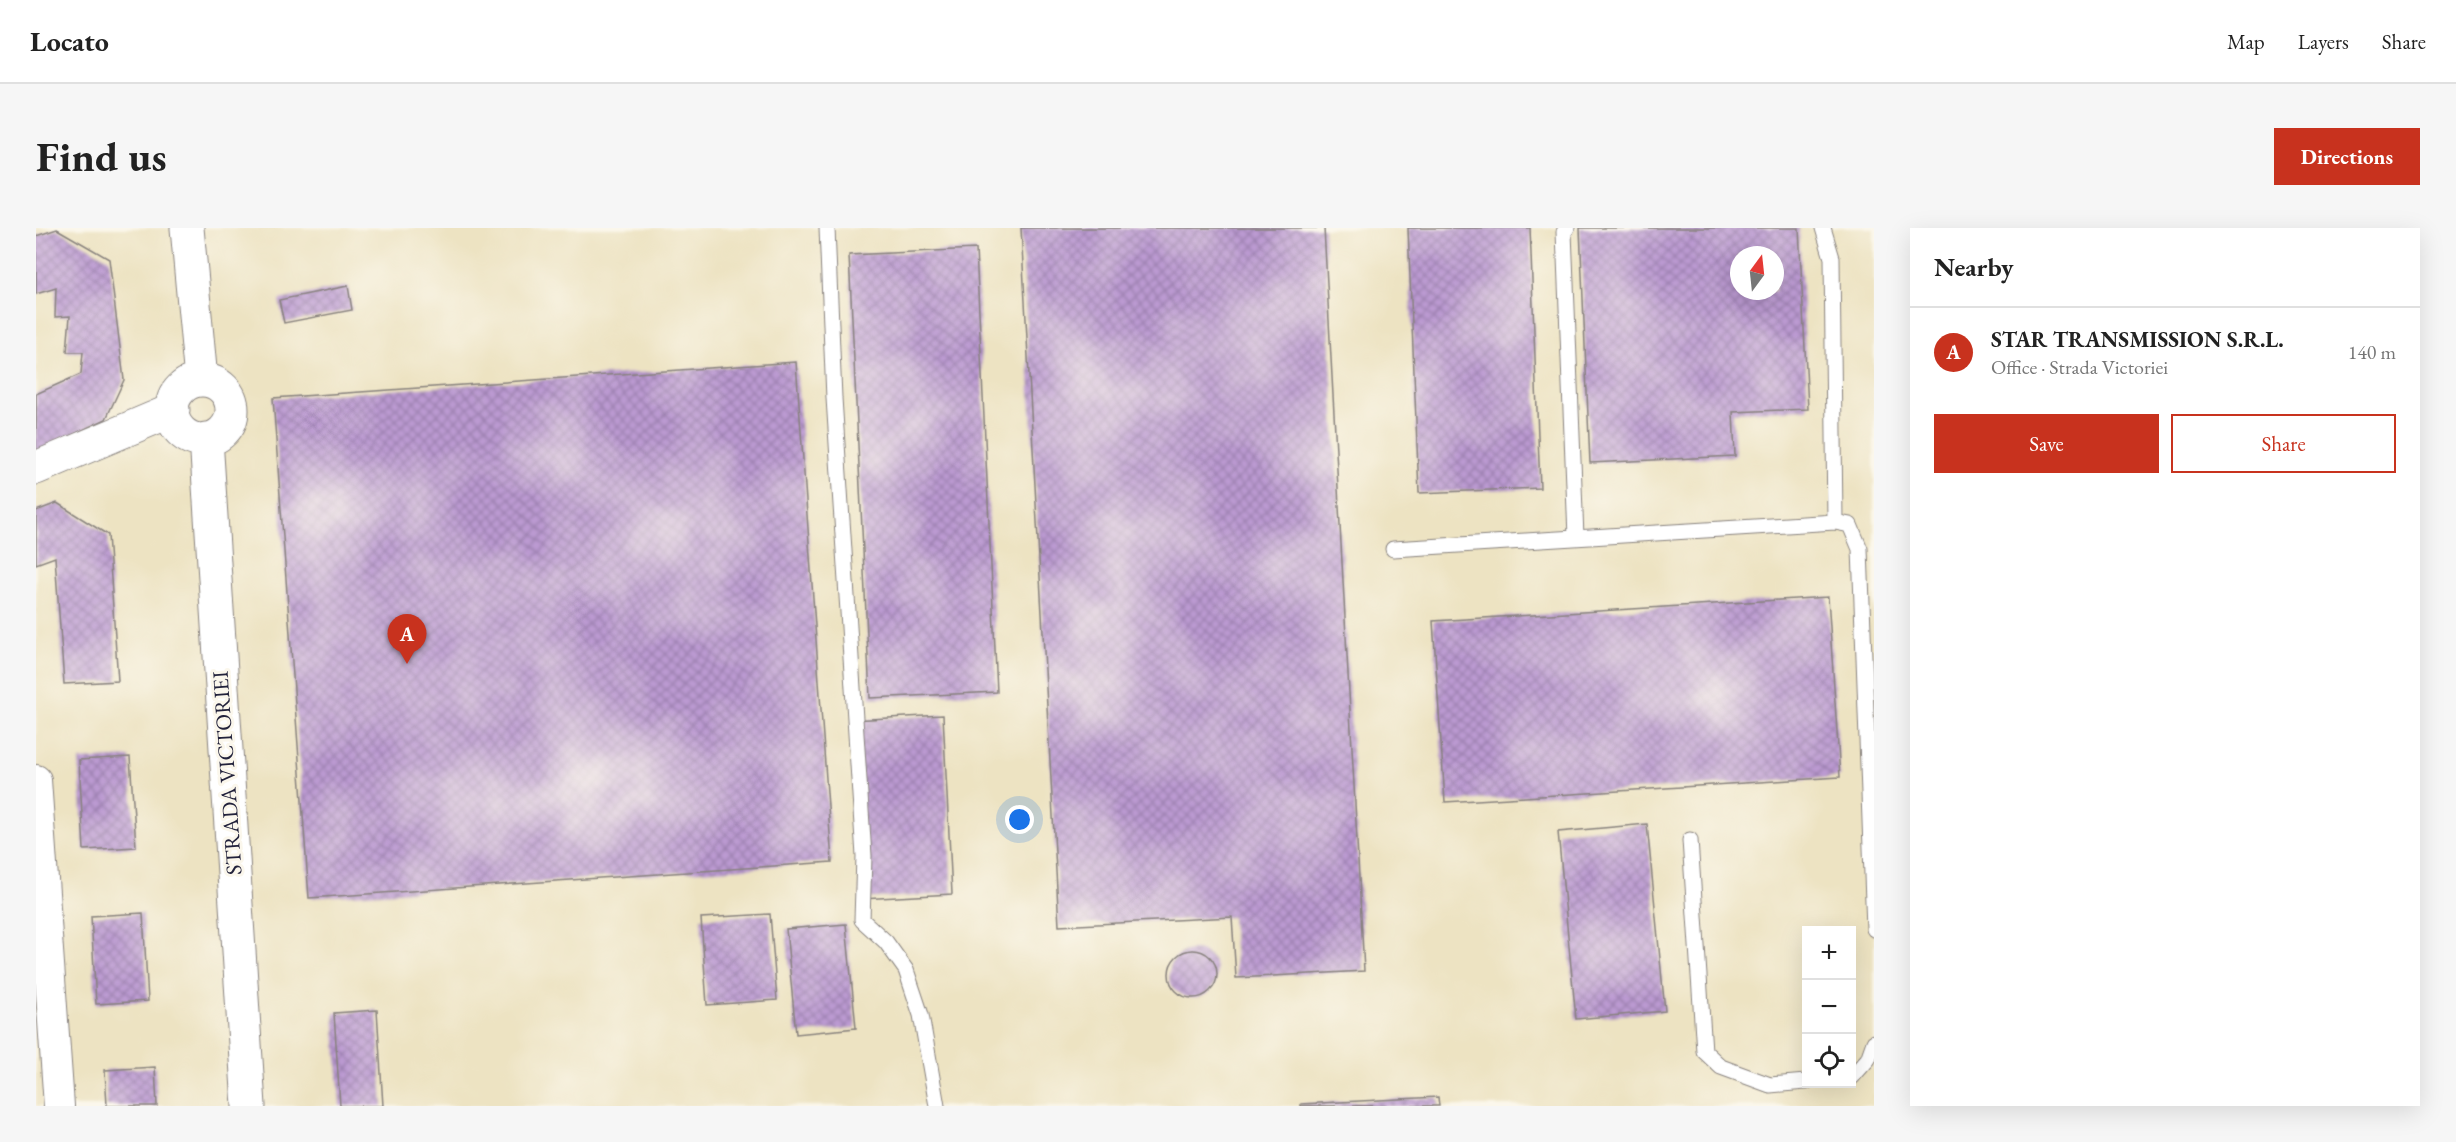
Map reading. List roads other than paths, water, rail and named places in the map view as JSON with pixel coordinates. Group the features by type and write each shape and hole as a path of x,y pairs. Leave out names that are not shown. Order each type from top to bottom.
{"main road":[{"path":"187,228 201,380"},
{"path":"201,380 210,380 224,389 232,406 232,415 223,432 206,439 195,439 179,428 174,420 173,410 178,393 184,386 201,380"},
{"path":"36,468 173,410"},
{"name":"STRADA VICTORIEI","path":"206,439 249,1106"}],"street":[{"path":"36,780 59,1106"}],"lane":[{"path":"827,228 834,398 864,856 862,920 886,942 906,970 921,1015 937,1106"},
{"path":"1567,228 1564,232 1576,537"},
{"path":"1823,228 1832,258 1835,522"},
{"path":"1393,549 1835,522 1850,525 1860,549 1874,929"},
{"path":"1690,840 1704,1051 1721,1068 1770,1085 1802,1082"},
{"path":"1856,1072 1868,1059 1874,1042"}],"place":[{"name":"STAR TRANSMISSION S.R.L.","path":"407,664"}]}
